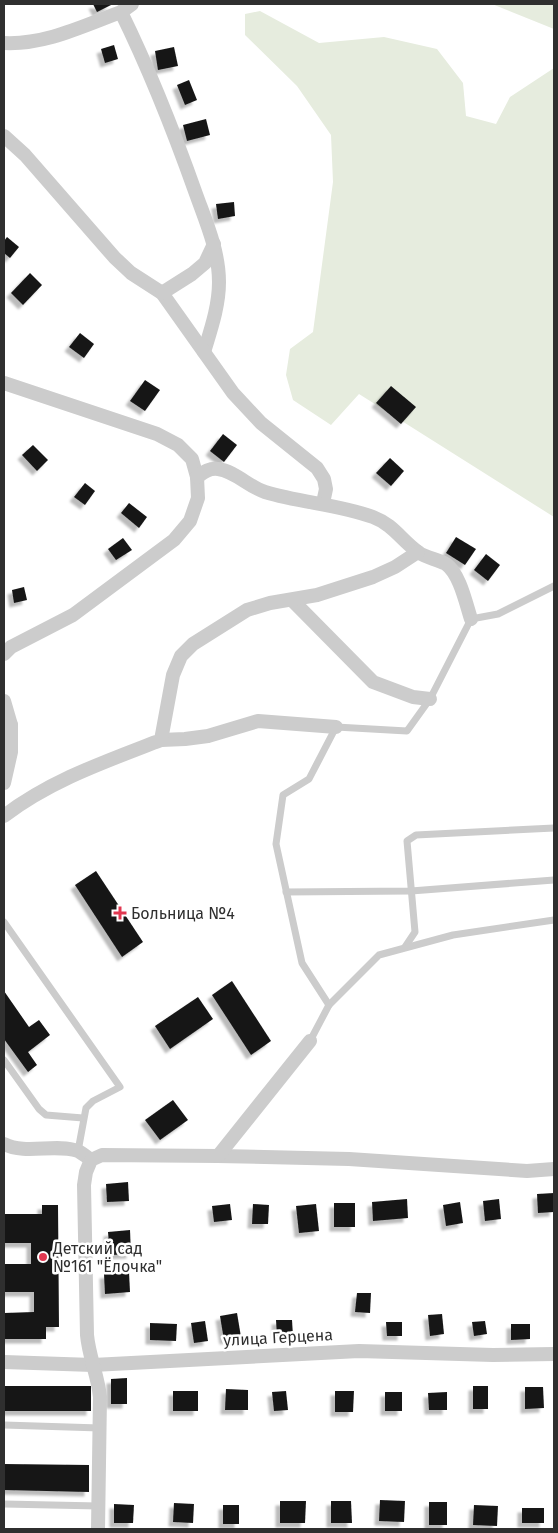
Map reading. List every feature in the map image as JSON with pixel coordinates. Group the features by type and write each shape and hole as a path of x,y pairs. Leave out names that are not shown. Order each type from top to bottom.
{"street":[{"path":"4,43 21,44 40,41 127,8 141,53 214,244 219,282 214,318 204,352"},
{"path":"4,136 25,155 115,258 131,272 162,293 233,393 261,423 317,468 324,478 326,489 323,503"},
{"path":"162,293 192,274 205,263 214,244"},
{"path":"4,383 157,434 178,445 192,459 197,477 198,498 190,521 174,540 73,615 11,647 4,654"},
{"path":"197,477 207,470 218,469 266,493 301,501 323,503 374,517 391,526 418,552 447,565 458,580 471,619"},
{"path":"161,740 173,675 181,656 193,644 247,610 270,603 316,595 372,577 395,567 418,552"},
{"path":"292,600 373,682 413,697 430,699"},
{"path":"4,701 11,752 4,783"},
{"path":"4,816 25,800 52,785 161,740 208,736 258,721 336,727"},
{"path":"218,1156 310,1041"},
{"path":"4,1144 24,1148 64,1149 78,1152 91,1160"},
{"path":"98,1529 101,1428 98,1381 88,1349 87,1335 84,1185 86,1172 91,1160 102,1155 218,1156 349,1159 527,1171 554,1169"},
{"name":"улица Герцена","path":"4,1362 93,1365 359,1351 493,1355 554,1354"}],"lane":[{"path":"329,1005 302,963 286,892 276,844 283,795 309,778 336,727 407,731 430,699 471,619 498,614 554,586"},
{"path":"405,947 415,932 407,841 416,835 554,828"},
{"path":"286,892 411,891 554,880"},
{"path":"310,1041 329,1005 379,955 453,935 554,920"},
{"path":"4,922 120,1087 93,1101 86,1108 78,1152"},
{"path":"4,1060 46,1116 83,1118"},
{"path":"4,1425 101,1428"},
{"path":"4,1504 99,1506"}],"shaded area":[{"path":"492,4 554,4 554,29"},
{"path":"260,11 319,43 384,37 437,49 463,83 466,116 496,124 510,97 554,68 554,517 359,394 331,425 293,400 286,375 290,349 313,332 333,182 331,135 297,86 245,35 245,14"}],"building":[{"path":"93,4 113,4 97,12"},
{"path":"114,45 118,59 105,63 101,49"},
{"path":"174,47 178,66 158,70 155,51"},
{"path":"189,80 197,100 185,105 177,85"},
{"path":"206,119 210,135 187,141 183,125"},
{"path":"234,202 235,216 218,219 216,204"},
{"path":"7,237 19,247 10,258 4,253 4,241"},
{"path":"30,273 42,285 23,305 11,293"},
{"path":"80,333 94,344 84,358 69,347"},
{"path":"145,380 160,390 145,411 130,401"},
{"path":"391,386 416,407 401,424 376,403"},
{"path":"223,434 237,445 224,462 210,451"},
{"path":"33,445 48,460 37,471 22,455"},
{"path":"390,458 404,471 391,486 376,473"},
{"path":"85,483 95,491 85,505 74,497"},
{"path":"129,503 147,517 139,528 121,513"},
{"path":"456,537 476,549 465,565 446,553"},
{"path":"123,538 132,550 116,560 108,549"},
{"path":"486,554 500,565 488,581 474,570"},
{"path":"24,587 27,600 14,603 12,590"},
{"path":"96,871 143,942 122,957 75,885"},
{"path":"232,981 271,1041 251,1055 212,995"},
{"path":"4,991 29,1027 39,1020 50,1035 28,1052 37,1065 28,1072 4,1039"},
{"path":"198,997 213,1019 170,1049 155,1026"},
{"path":"173,1100 188,1120 160,1140 145,1120"},
{"path":"128,1182 129,1201 107,1202 106,1184"},
{"path":"554,1193 554,1212 538,1213 537,1194"},
{"path":"407,1199 408,1218 373,1221 372,1202"},
{"path":"499,1199 501,1219 485,1221 483,1201"},
{"path":"460,1202 463,1223 446,1226 443,1205"},
{"path":"334,1203 355,1203 355,1227 334,1227"},
{"path":"230,1204 232,1220 214,1222 212,1206"},
{"path":"253,1204 269,1205 268,1224 252,1224"},
{"path":"316,1204 319,1231 299,1233 296,1206"},
{"path":"42,1205 58,1205 59,1327 46,1327 46,1339 4,1339 4,1313 34,1312 34,1292 4,1292 4,1264 31,1264 31,1243 4,1243 4,1214 42,1214"},
{"path":"130,1230 131,1254 110,1255 108,1232"},
{"path":"129,1272 130,1292 105,1294 104,1274"},
{"path":"357,1293 371,1293 370,1313 355,1312"},
{"path":"237,1313 241,1337 224,1340 220,1316"},
{"path":"442,1314 444,1334 430,1336 428,1315"},
{"path":"276,1320 292,1320 293,1336 277,1336"},
{"path":"205,1321 208,1341 194,1343 191,1323"},
{"path":"485,1321 487,1334 474,1336 472,1322"},
{"path":"386,1322 402,1322 402,1336 387,1336"},
{"path":"150,1323 177,1324 176,1341 150,1340"},
{"path":"511,1324 530,1324 530,1339 511,1340"},
{"path":"127,1378 127,1404 111,1404 111,1379"},
{"path":"4,1386 91,1386 91,1411 4,1411"},
{"path":"473,1386 488,1386 488,1409 473,1409"},
{"path":"525,1387 543,1387 544,1408 525,1409"},
{"path":"226,1389 248,1390 248,1410 225,1410"},
{"path":"173,1391 198,1391 198,1411 173,1411"},
{"path":"286,1391 288,1410 274,1411 272,1392"},
{"path":"335,1391 354,1391 353,1412 335,1412"},
{"path":"385,1392 402,1392 402,1411 385,1411"},
{"path":"447,1392 447,1410 429,1410 428,1393"},
{"path":"4,1464 89,1465 89,1492 4,1490"},
{"path":"380,1500 405,1501 404,1522 379,1521"},
{"path":"280,1501 306,1501 305,1523 280,1523"},
{"path":"331,1501 351,1501 352,1523 331,1523"},
{"path":"429,1502 447,1502 447,1525 429,1525"},
{"path":"174,1503 194,1504 193,1523 173,1522"},
{"path":"114,1504 134,1505 133,1523 114,1523"},
{"path":"223,1505 239,1505 239,1524 223,1524"},
{"path":"474,1505 498,1506 497,1526 473,1525"},
{"path":"522,1508 544,1508 544,1523 522,1523"}],"place":[{"name":"Больница №4","path":"120,913"},
{"name":"Детский сад №161 \"Ёлочка\"","path":"43,1257"}]}
